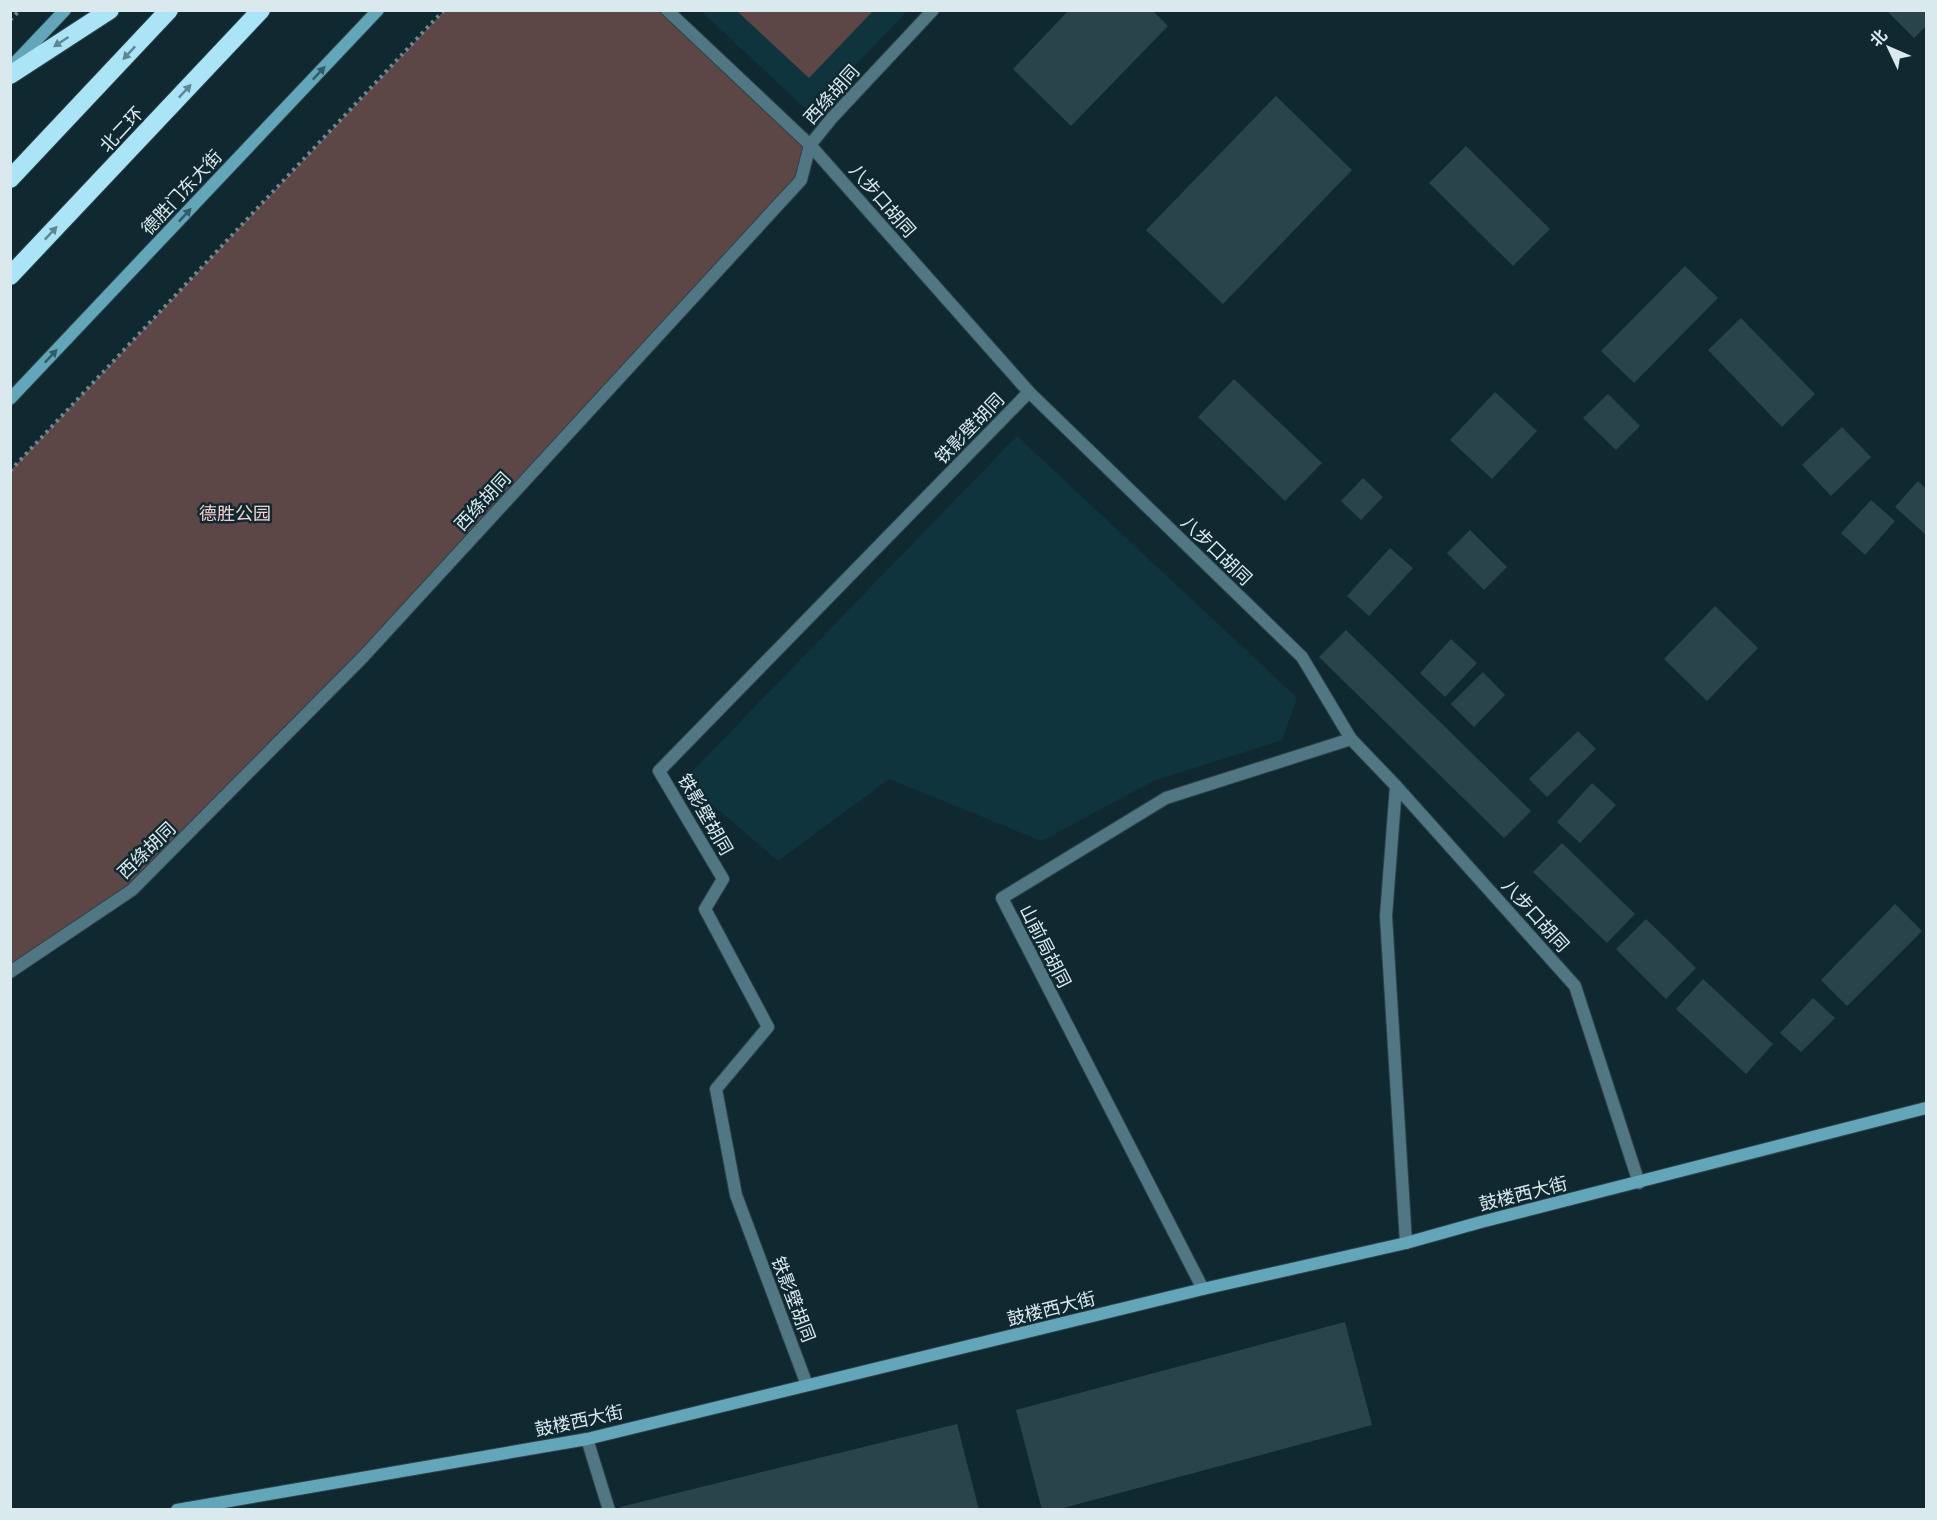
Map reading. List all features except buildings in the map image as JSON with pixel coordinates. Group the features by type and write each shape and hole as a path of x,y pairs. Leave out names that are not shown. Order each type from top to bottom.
{"highway":[{"path":"10,75 110,10"},
{"path":"10,179 169,10"},
{"name":"北二环","path":"10,276 261,10"}],"main road":[{"path":"10,68 65,10"},
{"name":"德胜门东大街","path":"10,399 378,10"},
{"name":"鼓楼西大街","path":"177,1509 587,1438 1203,1289 1406,1243 1926,1108"}],"street":[{"name":"八步口胡同","path":"667,10 810,145 1029,392 1302,657 1351,739 1575,986 1639,1182"},
{"name":"西绦胡同","path":"10,972 132,890 363,657 801,180 810,145 831,119 933,10"},
{"name":"铁影壁胡同","path":"807,1385 736,1195 716,1089 768,1027 705,909 723,879 659,771 1029,392"},
{"name":"山前局胡同","path":"1203,1289 1002,898 1166,798 1351,739"},
{"path":"1396,786 1386,916 1406,1243"},
{"path":"587,1438 609,1509"}],"path":[{"path":"10,20 20,10"},
{"path":"10,471 444,10"}],"shaded area":[{"path":"701,11 907,11 810,113"},
{"path":"1017,436 1297,698 1282,740 1153,781 1042,841 889,779 778,861 684,780"}],"green space":[{"name":"德胜公园","path":"444,11 667,11 810,145 801,180 363,657 132,890 11,972 10,471"},
{"path":"737,11 873,11 809,78"}]}
